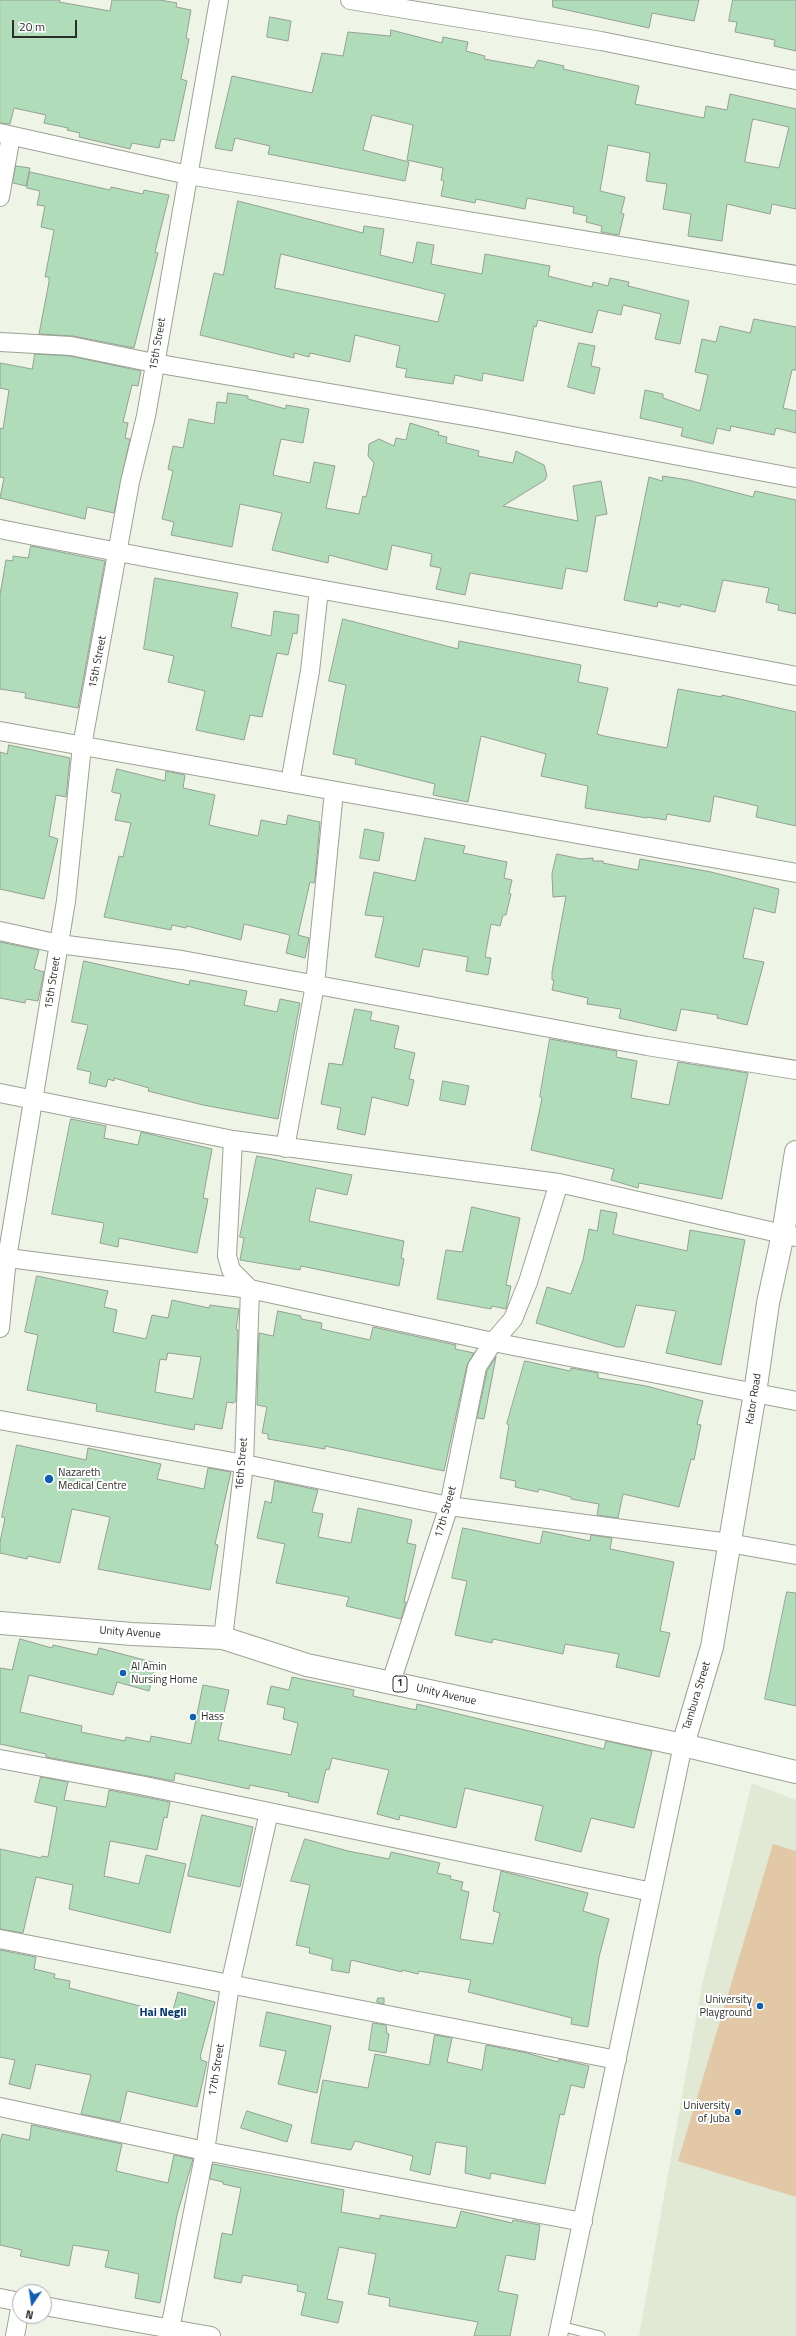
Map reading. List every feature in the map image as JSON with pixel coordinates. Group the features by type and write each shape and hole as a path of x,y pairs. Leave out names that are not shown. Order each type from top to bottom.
{"main road":[{"name":"Kator Road","path":"712,1647 755,1394 768,1303 789,1235 796,1152"},
{"name":"Unity Avenue","path":"0,1623 132,1634 224,1638 307,1665 683,1745 796,1772"},
{"name":"Tambura Street","path":"683,1745 712,1647"}],"street":[{"name":"15th Street","path":"0,1328 3,1257 35,1100 66,900 82,746 119,553 130,482 146,416 154,363 219,0"},
{"path":"350,0 601,40 796,80"},
{"path":"0,197 6,134 188,175 796,275"},
{"path":"0,342 71,346 154,363 482,419 796,478"},
{"path":"0,529 119,553 581,635 796,676"},
{"path":"290,783 310,671 319,589"},
{"path":"0,731 796,873"},
{"path":"285,1148 315,985 334,790"},
{"path":"0,930 59,944 182,960 647,1046 796,1070"},
{"path":"0,1093 233,1140 559,1183 789,1235"},
{"path":"233,1140 227,1256 231,1270 250,1289"},
{"name":"17th Street","path":"391,1682 449,1506 477,1367 493,1342 513,1319 528,1282 559,1183"},
{"path":"3,1257 250,1289 493,1342 796,1401"},
{"name":"16th Street","path":"224,1638 244,1464 250,1289"},
{"path":"0,1420 244,1464 449,1506 729,1543 796,1555"},
{"path":"559,2331 683,1745"},
{"path":"0,1759 140,1785 652,1892"},
{"name":"17th Street","path":"170,2329 205,2151 230,1985 269,1812"},
{"path":"0,1939 617,2060"},
{"path":"0,2107 205,2151 583,2222"},
{"path":"0,2298 12,2300"},
{"path":"52,2307 211,2336"},
{"path":"15,2336 17,2324"}],"lane":[{"path":"559,2331 600,2336"}],"shaded area":[{"name":"University of Juba","path":"752,1783 796,1800 796,2336 639,2336 702,1985"},
{"name":"University Playground","path":"773,1844 796,1851 796,2197 678,2161"}],"building":[{"path":"0,0 60,0 59,2 110,11 112,0 160,0 177,3 176,7 191,10 186,38 189,39 181,79 187,81 174,141 161,139 159,148 132,143 130,149 79,137 80,133 67,130 68,128 44,123 46,115 14,108 10,124 0,123"},
{"path":"553,0 699,0 694,21 652,13 649,28 553,7"},
{"path":"733,0 796,0 796,51 774,46 775,40 735,32 737,22 729,21"},
{"path":"270,17 291,21 288,41 267,37"},
{"path":"391,30 442,43 443,37 468,42 466,51 485,56 484,59 534,68 538,60 564,66 563,69 639,86 635,104 704,118 706,106 727,110 730,94 796,109 796,209 772,204 770,214 727,204 722,241 688,236 691,214 663,209 667,184 646,181 650,153 608,145 600,191 625,197 621,213 624,214 619,235 601,232 602,226 586,222 587,216 573,213 574,207 527,198 525,209 476,199 475,203 441,196 444,181 441,180 443,168 407,160 413,125 372,115 363,150 409,162 405,181 268,154 270,146 235,138 232,151 215,148 232,76 312,93 322,53 343,56 348,32 390,36","holes":["753,119 789,127 779,168 745,162"]},
{"path":"16,166 30,168 26,186 13,183"},
{"path":"30,172 110,190 111,187 143,194 144,190 169,195 155,252 158,253 134,348 73,336 39,334 49,282 49,277 45,277 54,230 41,227 45,206 37,205 40,191 27,188"},
{"path":"238,201 363,233 364,226 384,229 380,255 413,263 417,242 434,245 431,264 482,274 485,254 550,266 548,276 592,287 593,282 608,286 610,278 629,282 628,286 689,301 680,344 655,339 661,314 623,305 621,315 598,310 592,333 538,320 536,327 534,326 523,381 483,373 482,381 455,375 453,384 405,377 407,369 396,367 400,346 355,335 350,362 310,353 309,357 294,353 294,358 200,335 214,273 223,275","holes":["281,254 445,294 438,322 275,288"]},
{"path":"754,319 796,327 796,370 792,370 783,408 796,411 796,433 776,428 774,435 731,426 730,431 717,428 713,444 681,436 683,428 640,418 645,390 663,394 663,398 700,411 708,375 695,372 702,339 716,342 720,326 750,333"},
{"path":"579,343 595,346 591,366 600,368 594,394 568,387"},
{"path":"35,354 70,356 141,371 138,386 132,385 123,422 128,423 125,438 130,439 114,513 87,507 85,519 0,498 4,478 0,477 0,428 3,429 9,390 0,388 0,363 32,369"},
{"path":"228,393 248,396 248,399 286,409 286,405 309,409 303,443 281,439 273,475 310,483 314,462 335,466 326,508 359,514 363,496 366,497 374,463 368,456 369,444 379,439 394,446 396,438 406,440 410,423 439,432 438,435 447,437 446,443 479,451 478,456 513,463 516,451 544,465 547,475 545,480 503,506 578,521 573,486 601,481 607,514 596,516 587,572 566,568 562,589 470,573 465,595 436,589 441,568 430,566 432,554 392,545 387,570 329,555 328,563 272,550 282,513 240,504 232,547 171,535 174,522 162,519 173,471 168,469 173,446 183,448 189,419 214,424 217,402 226,403"},
{"path":"663,476 688,480 753,497 755,491 796,500 796,614 778,610 779,605 766,602 769,588 723,580 715,612 681,604 680,607 658,602 657,607 624,600 649,477 662,481"},
{"path":"31,546 105,561 78,708 25,698 26,693 0,689 0,595 6,560 13,561 13,556 28,558"},
{"path":"155,578 238,593 231,627 271,636 274,611 299,615 297,634 293,633 288,655 277,653 262,717 250,715 244,740 196,730 205,691 168,682 174,656 144,649"},
{"path":"343,619 458,649 459,641 581,665 578,682 608,688 597,734 604,736 667,748 678,689 722,697 722,695 796,712 796,826 756,817 758,806 714,796 710,822 667,814 666,820 585,808 588,786 541,776 546,754 481,736 468,802 433,795 435,784 355,764 356,759 333,754 346,685 329,681"},
{"path":"9,745 70,758 66,797 56,795 49,836 58,839 44,899 0,889 0,752 7,754"},
{"path":"117,769 165,781 166,771 185,775 183,788 215,795 209,825 258,836 261,820 286,825 288,815 320,822 315,879 314,883 310,882 298,935 309,938 305,958 286,953 290,935 244,924 241,940 187,926 186,928 172,925 171,930 104,917 119,856 123,857 131,823 115,820 121,794 112,792"},
{"path":"365,829 384,833 379,861 360,858"},
{"path":"425,838 465,846 463,853 507,862 504,878 512,880 509,893 511,894 506,915 503,915 500,926 491,924 485,957 491,958 488,975 466,971 468,957 423,949 419,967 375,957 384,917 365,915 374,872 415,881"},
{"path":"557,854 581,859 593,858 593,861 603,861 603,863 638,870 640,859 711,872 779,889 775,913 754,908 743,958 764,962 747,1025 717,1018 718,1015 681,1009 676,1031 619,1018 621,1009 587,1004 588,998 552,990 554,980 552,980 552,972 566,896 553,897 552,874"},
{"path":"0,942 39,950 34,969 44,972 38,1001 26,999 25,1003 0,998"},
{"path":"84,961 189,985 190,980 247,991 244,1005 277,1012 280,999 300,1003 278,1119 203,1105 148,1091 149,1088 114,1078 114,1081 108,1079 106,1087 89,1083 91,1072 77,1069 88,1025 72,1022"},
{"path":"355,1009 372,1012 370,1020 399,1026 394,1048 415,1053 409,1079 414,1080 408,1106 372,1097 365,1135 337,1129 341,1108 321,1104 329,1063 342,1065"},
{"path":"550,1039 617,1051 616,1057 637,1061 631,1098 669,1105 678,1062 748,1073 722,1199 639,1183 638,1188 611,1180 614,1169 531,1150 542,1098 540,1097"},
{"path":"443,1081 469,1086 465,1105 440,1100"},
{"path":"71,1119 106,1126 104,1138 138,1145 141,1132 212,1149 203,1198 208,1199 197,1253 119,1238 118,1247 100,1243 104,1223 52,1214"},
{"path":"257,1156 352,1175 347,1195 316,1188 309,1221 404,1241 401,1258 404,1259 399,1286 301,1266 300,1270 240,1260 244,1238 240,1237"},
{"path":"472,1207 520,1218 506,1285 511,1286 506,1309 492,1306 491,1309 437,1299 446,1250 462,1252"},
{"path":"601,1210 617,1213 613,1234 687,1251 690,1230 745,1240 721,1365 666,1353 676,1311 636,1305 624,1347 617,1347 536,1323 547,1287 571,1294 583,1260 589,1229 597,1231"},
{"path":"37,1276 108,1291 104,1307 117,1310 113,1332 146,1339 152,1315 168,1318 172,1300 209,1308 210,1305 239,1309 236,1329 238,1330 236,1401 234,1403 227,1402 222,1429 195,1424 194,1430 96,1411 97,1404 27,1390 38,1335 25,1332","holes":["168,1353 201,1357 193,1399 155,1392 160,1359 166,1360"]},
{"path":"278,1311 301,1316 301,1319 322,1323 321,1329 370,1340 373,1327 456,1345 455,1349 474,1353 467,1365 444,1471 325,1446 325,1449 268,1439 268,1434 262,1433 267,1407 257,1405 259,1333 273,1336"},
{"path":"496,1357 484,1419 477,1418 487,1371"},
{"path":"525,1361 570,1371 571,1368 598,1373 598,1378 646,1386 703,1401 697,1424 701,1425 694,1460 691,1459 679,1507 623,1494 618,1518 597,1515 599,1504 571,1499 571,1497 539,1489 538,1492 515,1487 516,1481 500,1478 509,1425 507,1424"},
{"path":"17,1445 86,1460 88,1448 161,1464 157,1479 204,1489 208,1468 231,1472 215,1544 218,1545 210,1590 98,1569 110,1517 72,1509 60,1563 28,1556 27,1559 0,1553 0,1542 5,1518 2,1517"},
{"path":"275,1481 318,1490 312,1512 323,1514 318,1537 351,1543 358,1508 412,1520 407,1543 416,1545 404,1602 406,1602 401,1619 346,1606 349,1597 276,1583 285,1544 257,1538 265,1501 271,1503"},
{"path":"463,1528 540,1544 543,1531 590,1541 591,1535 612,1538 610,1549 674,1562 660,1631 670,1633 659,1677 616,1667 619,1654 565,1644 563,1654 493,1639 492,1643 455,1635 467,1581 452,1578"},
{"path":"787,1592 796,1593 796,1706 765,1699"},
{"path":"20,1639 52,1648 53,1645 97,1655 99,1648 156,1663 149,1691 117,1682 113,1695 29,1675 20,1712 82,1726 81,1732 125,1741 126,1737 150,1742 151,1736 191,1744 203,1685 229,1690 218,1740 291,1755 298,1723 283,1719 285,1708 267,1704 271,1686 289,1690 292,1677 354,1690 353,1696 416,1710 417,1704 604,1749 606,1741 652,1751 634,1828 591,1818 581,1852 535,1840 543,1806 465,1788 456,1828 400,1815 399,1820 377,1814 389,1770 332,1758 329,1770 326,1769 318,1803 288,1796 289,1793 250,1785 249,1789 175,1773 174,1781 46,1757 46,1754 0,1744 0,1668 12,1670"},
{"path":"41,1777 68,1782 64,1800 106,1807 109,1790 170,1802 167,1818 164,1817 157,1850 110,1841 104,1876 139,1884 146,1855 186,1864 170,1933 69,1909 73,1885 36,1877 23,1933 0,1929 0,1849 41,1858 42,1856 48,1857 57,1807 35,1802"},
{"path":"202,1815 253,1827 240,1887 188,1876"},
{"path":"305,1839 348,1851 389,1859 391,1852 440,1863 437,1873 451,1876 450,1879 463,1882 461,1890 469,1892 460,1939 493,1944 500,1913 493,1911 501,1871 588,1893 583,1911 609,1919 599,1957 588,2027 571,2024 572,2018 468,1992 471,1980 419,1971 418,1974 402,1970 402,1972 351,1960 349,1973 331,1970 333,1959 309,1953 310,1948 296,1945 310,1885 291,1881"},
{"path":"0,1950 36,1957 34,1969 55,1974 54,1978 70,1981 69,1988 172,2014 178,1992 215,2002 200,2057 201,2060 207,2062 197,2107 127,2091 120,2122 81,2114 91,2075 36,2064 30,2089 9,2084 15,2060 0,2057"},
{"path":"378,1998 384,1998 384,2004 377,2002"},
{"path":"267,2012 331,2026 317,2093 278,2084 286,2051 260,2046"},
{"path":"373,2023 386,2025 387,2034 389,2034 386,2053 369,2050"},
{"path":"435,2035 452,2038 447,2062 482,2070 486,2045 527,2053 558,2062 559,2059 589,2066 584,2088 571,2085 564,2115 560,2114 545,2184 491,2173 490,2179 465,2173 467,2147 436,2142 430,2175 410,2170 413,2156 355,2141 351,2150 311,2143 323,2080 368,2088 375,2054 429,2065"},
{"path":"247,2111 292,2125 287,2142 241,2128"},
{"path":"32,2125 122,2144 116,2171 168,2183 174,2155 193,2159 177,2215 160,2303 135,2298 139,2274 105,2267 109,2251 73,2245 69,2266 20,2256 22,2250 0,2245 0,2143 2,2134 29,2140"},
{"path":"213,2164 344,2190 341,2212 380,2219 380,2215 456,2228 461,2211 512,2223 513,2220 540,2225 535,2260 506,2255 498,2291 518,2295 510,2336 474,2336 478,2322 389,2306 390,2298 368,2294 376,2254 339,2247 327,2299 343,2302 338,2323 301,2315 306,2293 297,2291 298,2285 243,2275 241,2283 214,2278 222,2233 232,2235 241,2188 210,2179"}],"place":[{"name":"Nazareth Medical Centre","path":"49,1479"},
{"name":"Al Amin Nursing Home","path":"123,1673"},
{"name":"Hass","path":"193,1717"},
{"name":"University Playground","path":"760,2006"},
{"name":"University of Juba","path":"738,2112"}],"district":[{"name":"Hai Negli","path":"163,2013"}]}
